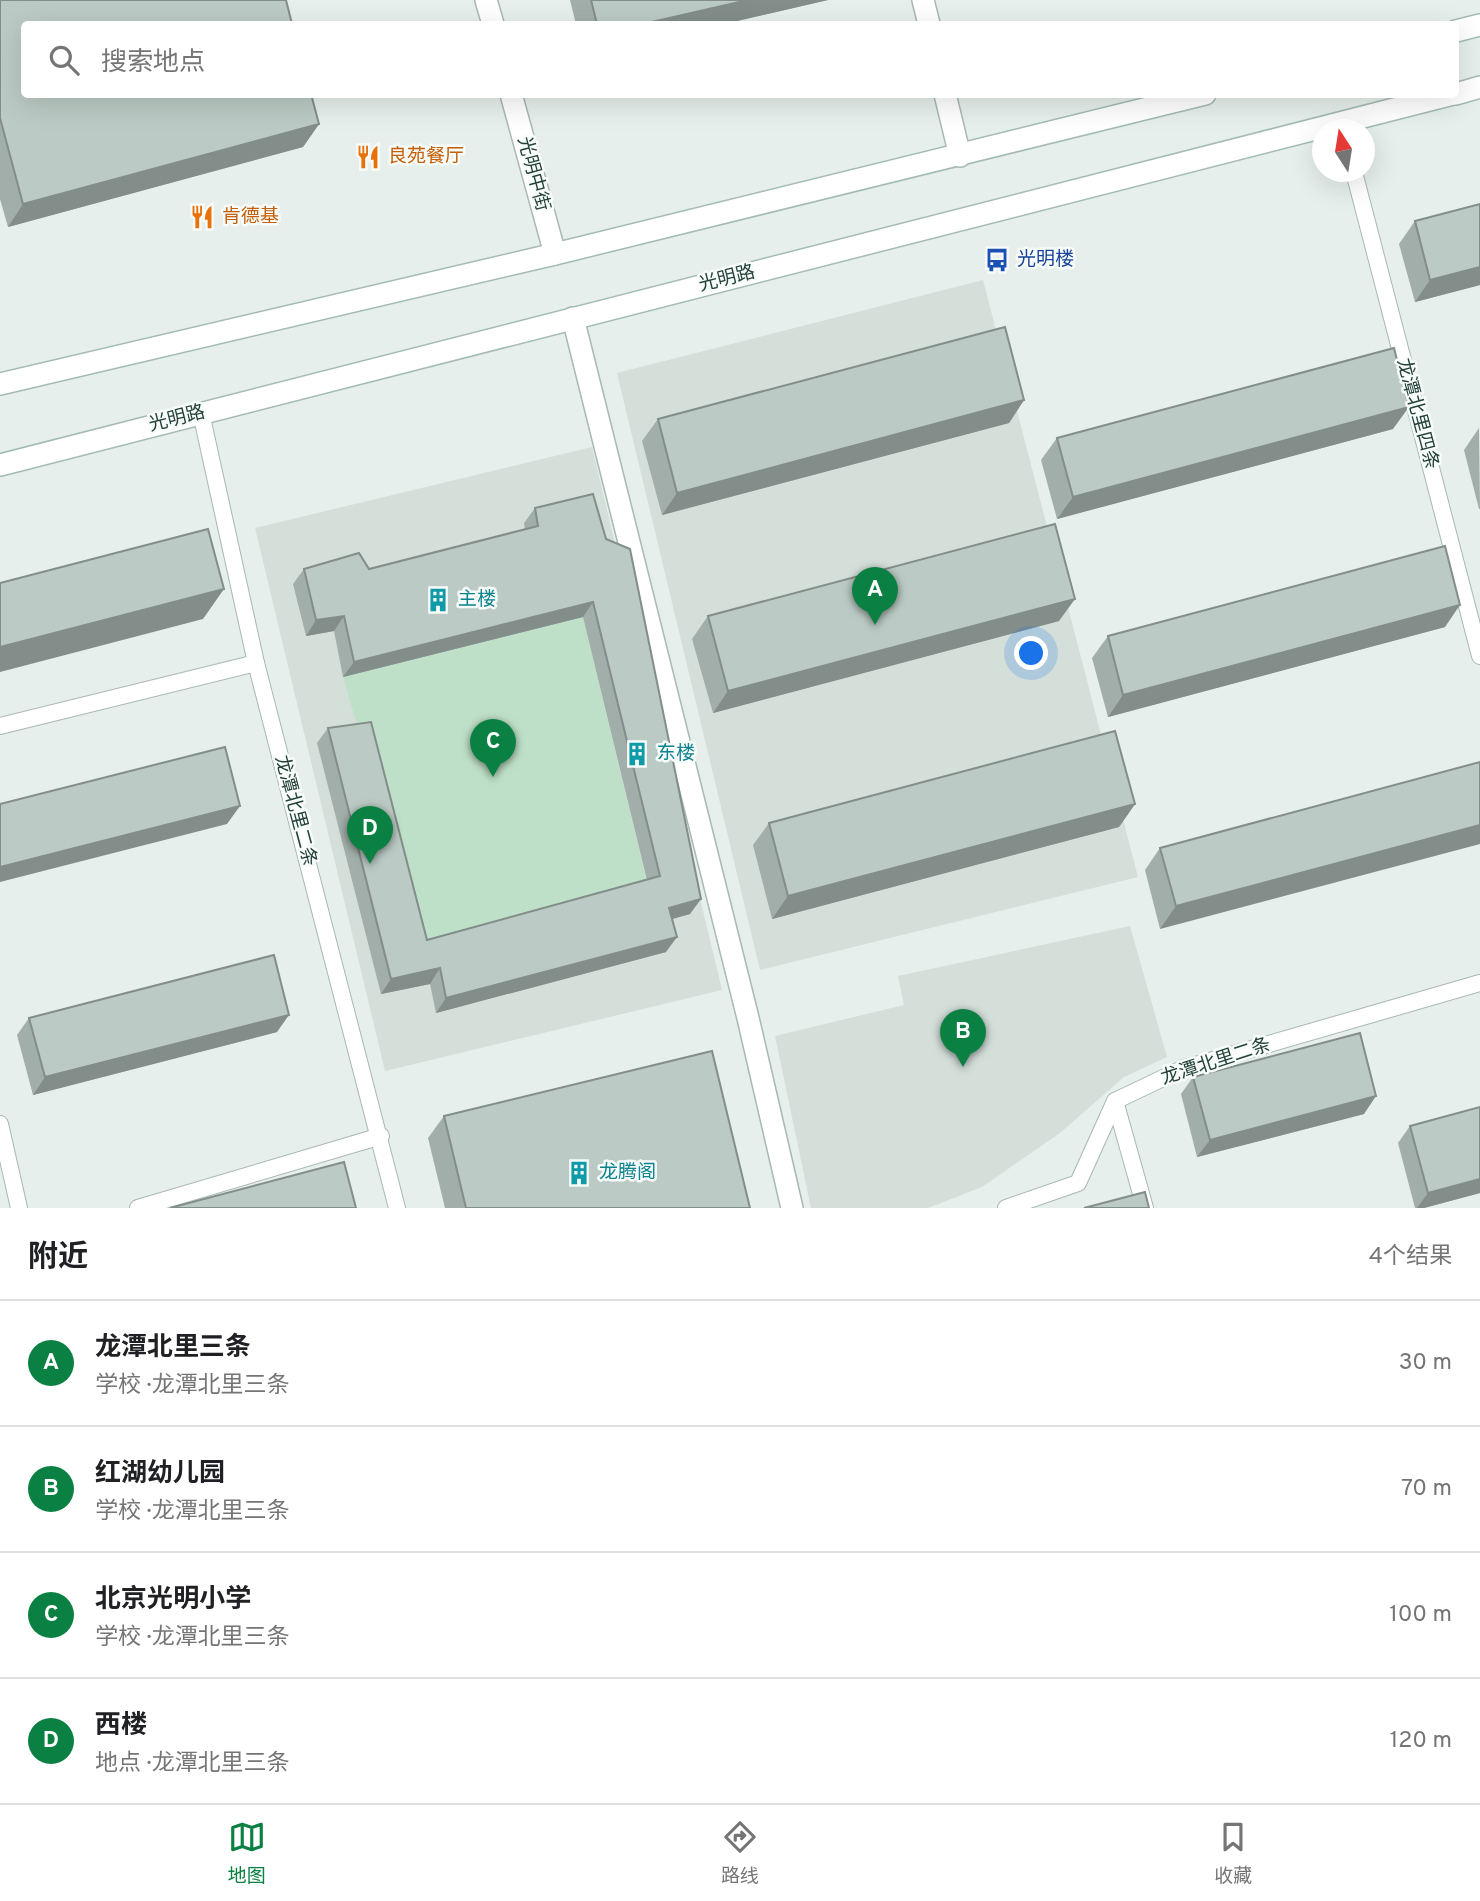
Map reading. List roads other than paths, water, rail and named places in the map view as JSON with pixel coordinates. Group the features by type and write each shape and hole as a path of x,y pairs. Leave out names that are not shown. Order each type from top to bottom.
{"main road":[{"path":"486,0 492,21"},
{"path":"923,0 928,21"},
{"path":"1459,30 1480,25"},
{"name":"光明路","path":"1459,93 1480,88"},
{"name":"光明中街","path":"513,98 555,254"},
{"path":"946,98 960,156"},
{"path":"0,384 555,254 1189,98"},
{"name":"光明路","path":"1369,119 1441,98"},
{"name":"光明路","path":"0,465 573,318 1312,134"},
{"path":"573,318 748,1018 792,1208"}],"lane":[{"name":"龙潭北里四条","path":"1357,182 1480,656"},
{"name":"龙潭北里二条","path":"201,413 256,663 381,1136 397,1208"},
{"path":"0,726 256,663"},
{"name":"龙潭北里二条","path":"1115,1101 1182,1069 1480,983"},
{"path":"1006,1208 1078,1183 1115,1101"},
{"path":"1115,1101 1145,1208"},
{"path":"0,1124 19,1208"},
{"path":"138,1208 381,1136"}],"place":[{"name":"良苑餐厅","path":"368,157"},
{"name":"肯德基","path":"202,217"},
{"name":"光明楼","path":"997,260"},
{"name":"主楼","path":"438,600"},
{"name":"龙潭北里三条","path":"875,625"},
{"name":"东楼","path":"637,754"},
{"name":"北京光明小学","path":"493,777"},
{"name":"西楼","path":"370,864"},
{"name":"红湖幼儿园","path":"963,1067"},
{"name":"龙腾阁","path":"579,1173"}]}
